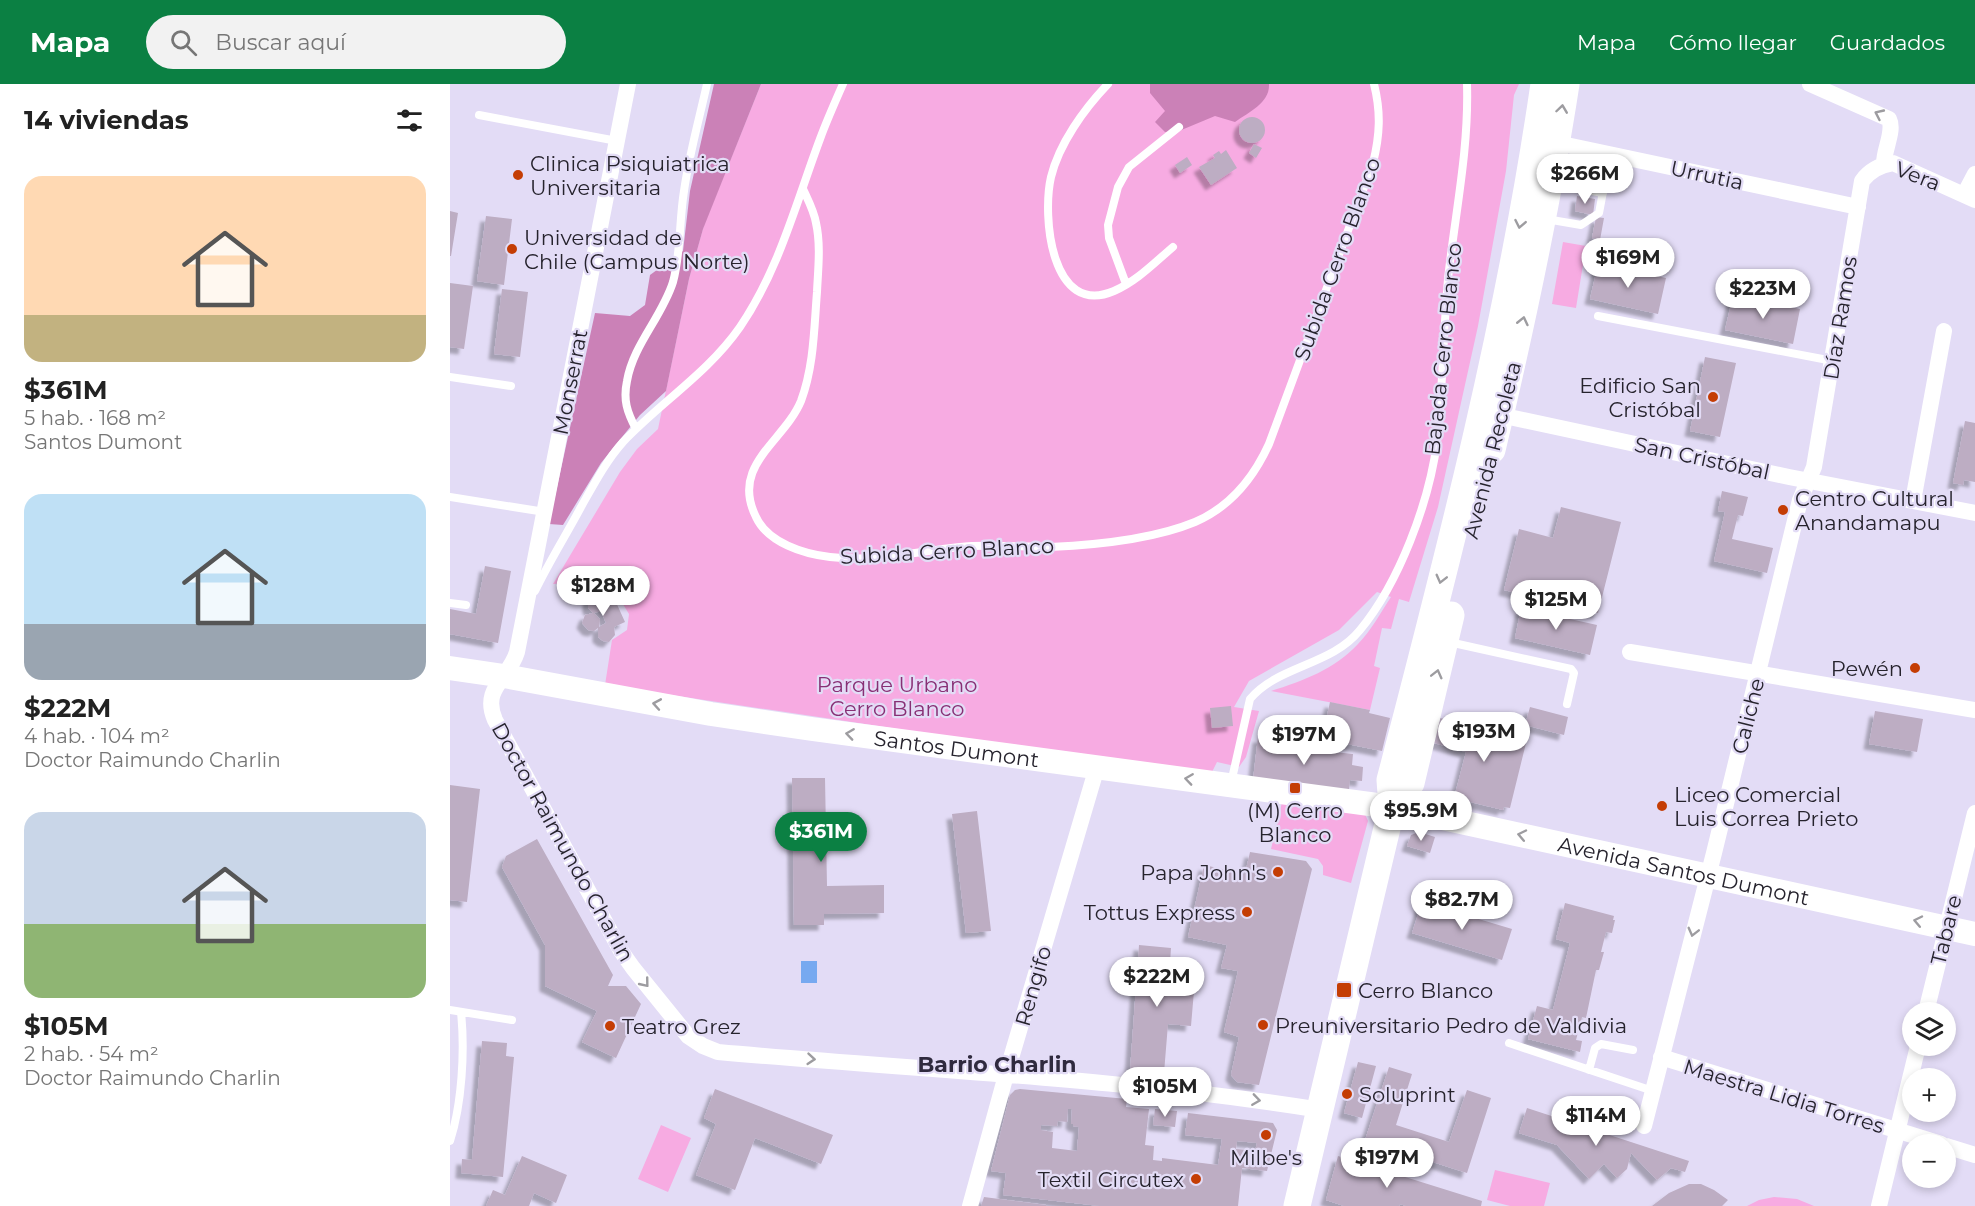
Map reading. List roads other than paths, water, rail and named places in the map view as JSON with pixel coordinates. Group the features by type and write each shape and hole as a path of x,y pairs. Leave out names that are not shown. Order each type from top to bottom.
{"main road":[{"name":"Avenida Recoleta","path":"1297,1206 1392,807 1390,780 1449,551 1492,406 1524,316 1550,183 1544,84"},
{"name":"Avenida Recoleta","path":"1392,807 1411,783 1445,641 1492,406 1503,312 1548,134 1566,84"},
{"name":"Santos Dumont","path":"450,668 744,719 1392,807"},
{"name":"Avenida Santos Dumont","path":"1392,807 1975,934"}],"street":[{"name":"Monserrat","path":"504,676 514,661 526,608 628,84"},
{"name":"Vera","path":"1810,84 1889,119 1891,125 1884,165 1897,164 1970,197"},
{"name":"Urrutia","path":"1548,134 1610,154 1858,207"},
{"name":"Díaz Ramos","path":"1808,480 1816,459 1864,177 1884,165"},
{"path":"1970,197 1975,174"},
{"path":"1913,501 1944,331"},
{"name":"San Cristóbal","path":"1492,406 1808,480 1975,513"},
{"name":"Caliche","path":"1644,1126 1800,500 1808,480"},
{"path":"1630,652 1975,710"},
{"name":"Doctor Raimundo Charlin","path":"504,676 492,694 491,706 495,720 613,938 633,968 695,1042 718,1052 1246,1098 1321,1110"},
{"name":"Rengifo","path":"970,1206 1097,767"},
{"name":"Tabare","path":"1928,1002 1975,813"},
{"path":"1880,1206 1916,1056"},
{"name":"Maestra Lidia Torres","path":"1661,1057 1908,1134"},
{"name":"Maestra Lidia Torres","path":"1956,1149 1975,1155"}],"lane":[{"path":"636,429 626,410 627,379 636,353 660,312 673,282 679,251 684,192 707,84"},
{"path":"526,608 600,473 616,450 636,429 708,367 740,328 774,267 820,137 843,84"},
{"path":"1108,84 1077,122 1055,165 1050,187 1048,224 1052,250 1058,266 1072,286 1082,294 1097,295 1113,291 1139,276 1173,247"},
{"name":"Subida Cerro Blanco","path":"803,189 813,212 818,236 819,261 813,352 800,404 756,464 751,475 749,498 756,519 762,528 780,541 804,551 845,558 875,558 972,546 1067,545 1141,537 1196,521 1221,506 1245,484 1265,452 1373,163 1380,130 1374,84"},
{"name":"Bajada Cerro Blanco","path":"1231,785 1250,699 1274,679 1335,653 1359,633 1398,571 1420,513 1437,444 1448,278 1466,138 1467,84"},
{"path":"479,115 617,141"},
{"path":"1126,284 1109,238 1108,225 1118,187 1130,167 1179,127"},
{"path":"1544,219 1581,225 1599,213 1610,154"},
{"path":"1550,183 1603,193"},
{"path":"1598,316 1833,361"},
{"path":"450,377 511,386"},
{"path":"450,496 545,512"},
{"path":"450,603 466,605"},
{"path":"1445,641 1571,669 1574,673 1567,704"},
{"path":"450,1010 512,1020"},
{"path":"450,1141 462,1069 464,1038 461,1012"},
{"path":"1509,1043 1653,1091"},
{"path":"1589,1070 1595,1048 1601,1044 1633,1050"}],"water":[{"path":"1722,276 1746,280 1744,290 1721,286"},
{"path":"801,961 817,961 817,983 801,983"}],"place":[{"name":"Clinica Psiquiatrica Universitaria","path":"518,175"},
{"name":"Universidad de Chile (Campus Norte)","path":"512,249"},
{"name":"Edificio San Cristóbal","path":"1713,397"},
{"name":"Centro Cultural Anandamapu","path":"1783,510"},
{"name":"Pewén","path":"1915,668"},
{"name":"(M) Cerro Blanco","path":"1295,788"},
{"name":"Liceo Comercial Luis Correa Prieto","path":"1662,806"},
{"name":"Papa John's","path":"1278,872"},
{"name":"Tottus Express","path":"1247,912"},
{"name":"Cerro Blanco","path":"1344,990"},
{"name":"Preuniversitario Pedro de Valdivia","path":"1263,1025"},
{"name":"Teatro Grez","path":"610,1026"},
{"name":"Soluprint","path":"1347,1094"},
{"name":"Milbe's","path":"1266,1135"},
{"name":"Textil Circutex","path":"1196,1179"}],"district":[{"name":"Barrio Charlin","path":"997,1064"}],"park label":[{"name":"Parque Urbano Cerro Blanco","path":"897,696"}]}
